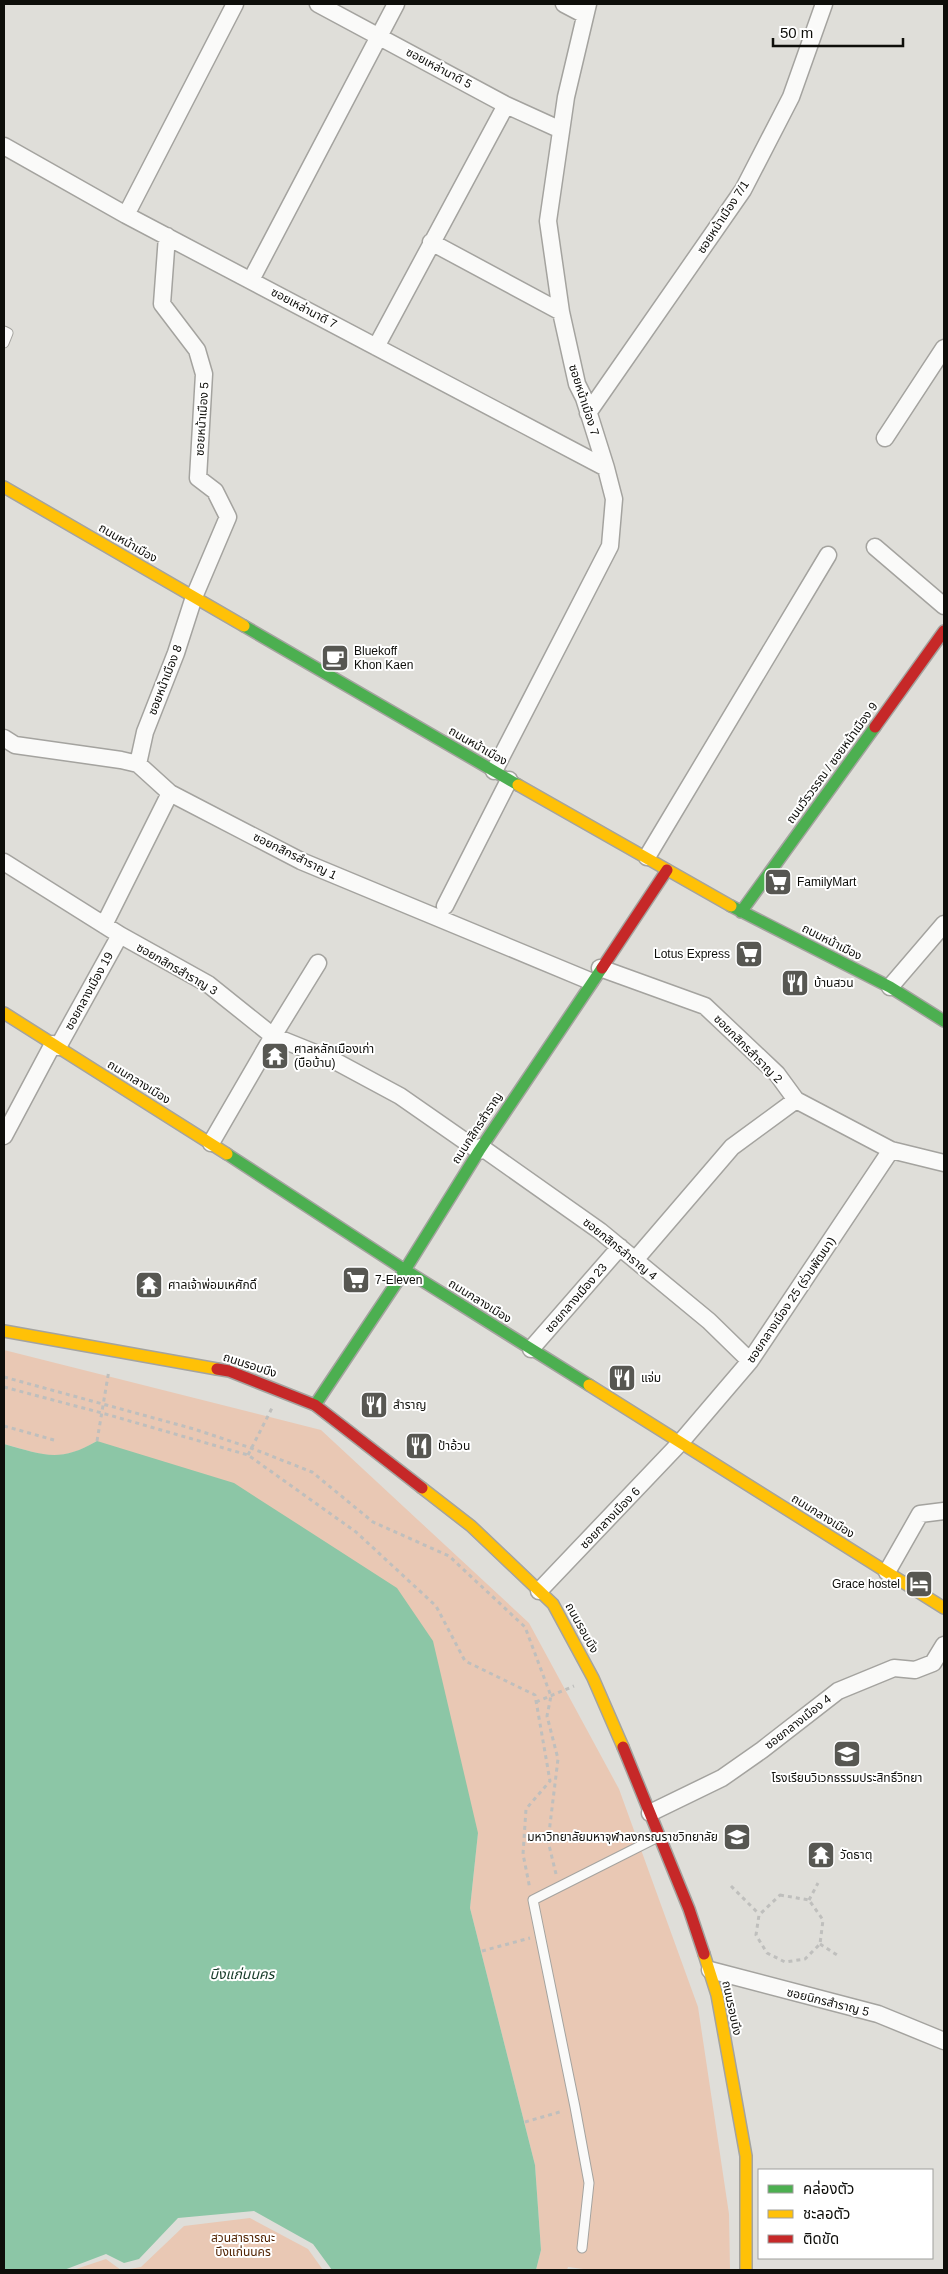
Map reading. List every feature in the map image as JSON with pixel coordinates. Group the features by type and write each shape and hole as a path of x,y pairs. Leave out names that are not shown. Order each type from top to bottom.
{"street":[{"path":"126,215 235,4"},
{"name":"ซอยเหล่านาดี 5","path":"318,4 506,105 560,130"},
{"path":"251,280 396,4"},
{"path":"564,4 586,9"},
{"name":"ซอยหน้าเมือง 7/1","path":"588,413 743,190 791,97 824,4"},
{"name":"ซอยหน้าเมือง 7","path":"494,771 610,546 614,499 606,468 577,384 561,312 548,221 560,130 586,9"},
{"path":"376,347 506,105"},
{"name":"ซอยเหล่านาดี 7","path":"4,146 126,215 606,468"},
{"name":"ซอยหน้าเมือง 5","path":"167,236 162,304 198,350 204,374 198,478 215,491 228,517 194,597"},
{"path":"432,242 561,312"},
{"path":"885,438 944,348"},
{"name":"ถนนหน้าเมือง","path":"4,487 667,870 741,912 890,987 944,1021"},
{"path":"875,547 944,606"},
{"path":"647,857 828,555"},
{"name":"ซอยหน้าเมือง 8","path":"138,764 145,732 176,653 194,597"},
{"name":"ถนนวีรวรรณ / ซอยหน้าเมือง 9","path":"741,912 944,631"},
{"path":"4,738 15,745 138,764"},
{"name":"ซอยกสิกรสำราญ 1","path":"138,764 170,793 302,862 595,975"},
{"path":"445,906 509,780"},
{"path":"104,926 170,793"},
{"name":"ซอยกสิกรสำราญ 3","path":"4,862 104,926 208,984 273,1036 335,1061 400,1096 480,1149"},
{"name":"ถนนกสิกรสำราญ","path":"315,1405 405,1270 480,1149 667,870"},
{"path":"890,987 944,924"},
{"name":"ซอยกลางเมือง 19","path":"4,1136 120,935"},
{"path":"211,1143 318,963"},
{"name":"ซอยกสิกรสำราญ 2","path":"595,975 705,1006 777,1074 796,1100 892,1150 944,1163"},
{"name":"ถนนกลางเมือง","path":"4,1013 211,1143 405,1270 944,1608"},
{"path":"635,1260 732,1148 796,1100"},
{"name":"ซอยกสิกรสำราญ 4","path":"480,1149 620,1247 709,1321 750,1361"},
{"name":"ซอยกลางเมือง 25 (ร่วมพัฒนา)","path":"680,1443 750,1361 892,1150"},
{"name":"ซอยกลางเมือง 23","path":"531,1349 620,1247"},
{"name":"ถนนรอบบึง","path":"4,1331 229,1371 280,1389 315,1405 471,1526 553,1604 594,1678 689,1909 710,1970 717,1995 746,2156 746,2270"},
{"name":"ซอยกลางเมือง 6","path":"539,1592 680,1443"},
{"path":"887,1572 920,1514 944,1511"},
{"name":"ซอยกลางเมือง 4","path":"650,1813 722,1778 762,1750 838,1691 894,1668 915,1670 933,1663 944,1645"},
{"name":"ซอยนิกรสำราญ 5","path":"710,1970 878,2014 944,2041"}],"lane":[{"path":"4,331 8,333 4,343"},
{"path":"582,2248 589,2183 576,2107 533,1900 658,1837"}],"path":[{"path":"97,1441 113,1349"},
{"path":"4,1377 104,1403 251,1448 312,1472 373,1522 449,1556 525,1627 551,1696 547,1716 558,1760 548,1841 559,1887"},
{"path":"4,1387 248,1455 356,1532 436,1606 465,1660 535,1695 550,1781 526,1809 523,1854 533,1900"},
{"path":"248,1455 280,1389"},
{"path":"4,1426 54,1440"},
{"path":"536,1702 594,1678"},
{"path":"809,1900 818,1883"},
{"path":"731,1886 759,1915"},
{"path":"780,1895 809,1900 823,1920 820,1944 806,1959 785,1962 767,1953 756,1935 759,1915 780,1895"},
{"path":"482,1951 540,1936"},
{"path":"820,1944 837,1955"},
{"path":"524,2122 576,2107"}],"green space":[{"path":"4,1350 321,1430 529,1623 619,1789 698,2007 729,2214 730,2270 591,2270 568,2267 567,2270 536,2270 541,2250 535,2165 470,1908 478,1833 97,1441 72,1453 61,1455 41,1454 4,1444"},
{"name":"สวนสาธารณะ บึงแก่นนคร","path":"250,2218 308,2249 323,2270 124,2270 141,2267 184,2226"},
{"path":"106,2259 121,2270 73,2270"}],"water":[{"name":"บึงแก่นนคร","path":"97,1441 234,1483 397,1588 433,1641 478,1833 470,1908 535,2165 541,2250 536,2270 332,2270 313,2244 254,2211 178,2218 139,2259 124,2263 106,2254 64,2270 4,2270 4,1444 41,1454 61,1455 84,1448"}],"traffic: fast":[{"path":"244,626 518,785"},
{"path":"741,912 875,727"},
{"path":"731,906 890,987 944,1021"},
{"path":"315,1405 405,1270 479,1151 602,968"},
{"path":"227,1154 405,1270 589,1385"}],"traffic: slow":[{"path":"4,487 244,626"},
{"path":"518,785 731,906"},
{"path":"4,1013 227,1154"},
{"path":"4,1331 217,1369"},
{"path":"589,1385 944,1608"},
{"path":"422,1488 471,1526 553,1604 593,1678 623,1747"},
{"path":"704,1954 717,1995 746,2156 746,2270"}],"traffic: jam":[{"path":"875,727 944,631"},
{"path":"602,968 667,870"},
{"path":"217,1369 229,1371 315,1405 422,1488"},
{"path":"623,1747 689,1909 704,1954"}],"place":[{"name":"Bluekoff Khon Kaen","path":"335,658"},
{"name":"FamilyMart","path":"778,882"},
{"name":"Lotus Express","path":"749,954"},
{"name":"บ้านสวน","path":"795,983"},
{"name":"ศาลหลักเมืองเก่า (บือบ้าน)","path":"275,1056"},
{"name":"7-Eleven","path":"356,1280"},
{"name":"ศาลเจ้าพ่อมเหศักดิ์","path":"149,1285"},
{"name":"แจ่ม","path":"622,1378"},
{"name":"สำราญ","path":"374,1405"},
{"name":"ป้าอ้วน","path":"419,1446"},
{"name":"Grace hostel","path":"919,1584"},
{"name":"โรงเรียนวิเวกธรรมประสิทธิ์วิทยา","path":"847,1754"},
{"name":"มหาวิทยาลัยมหาจุฬาลงกรณราชวิทยาลัย","path":"737,1837"},
{"name":"วัดธาตุ","path":"821,1855"}]}
